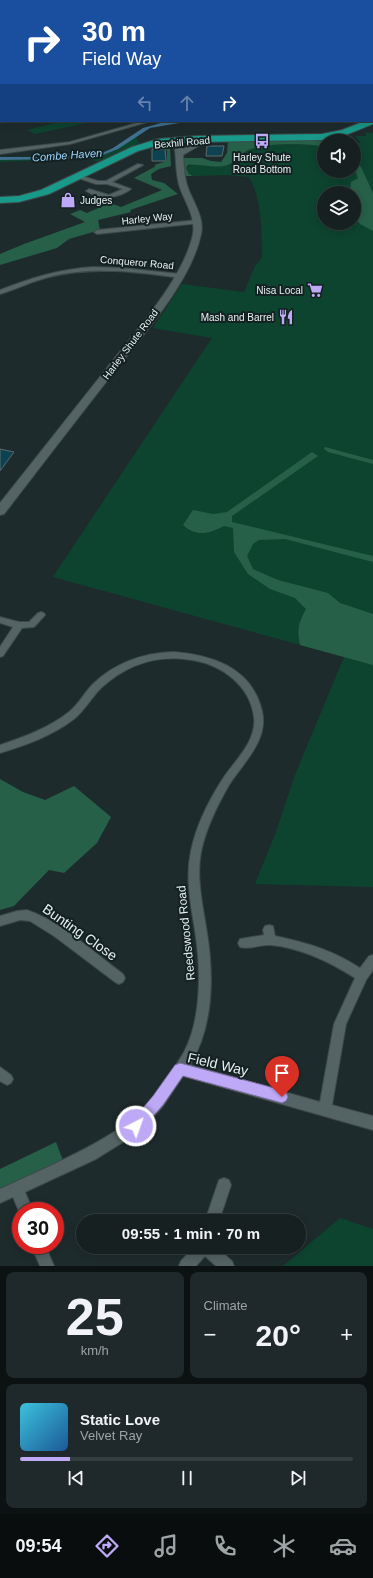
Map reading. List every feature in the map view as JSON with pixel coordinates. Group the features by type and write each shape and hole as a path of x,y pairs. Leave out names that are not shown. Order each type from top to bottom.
{"highway":[{"name":"Bexhill Road","path":"0,200 25,198 45,192 142,146 165,141 185,148 197,139 331,136 370,122"}],"main road":[{"path":"165,141 185,148 180,165 183,185 198,222"},
{"name":"Harley Shute Road","path":"0,511 36,467 151,318 180,276 189,258 197,234 198,222"}],"street":[{"path":"0,144 2,152 70,143 145,122"},
{"path":"78,177 98,183 107,182 140,165"},
{"path":"89,191 107,198 113,197 128,189 107,182"},
{"name":"Harley Way","path":"97,232 198,222"},
{"name":"Conqueror Road","path":"0,292 35,279 64,272 89,269 114,268 180,276"},
{"path":"0,620 31,625 41,615"},
{"path":"0,654 19,624"},
{"name":"Reedswood Road","path":"0,749 31,739 52,729 73,714 98,686 118,669 141,659 170,654 198,657 226,668 246,685 255,703 259,723 252,745 226,782 206,818 196,853 193,885 204,950 204,1000 201,1019 192,1048 180,1069"},
{"name":"Bunting Close","path":"0,922 8,918 28,914 43,922 119,978"},
{"path":"244,943 270,935 308,948 342,963 362,976"},
{"path":"325,1108 340,1024 362,976 373,960"},
{"name":"Field Way","path":"0,1196 91,1154 136,1126 158,1101 180,1069 325,1108 373,1123"},
{"path":"214,1214 224,1185"},
{"path":"16,1188 22,1202"},
{"path":"42,1254 47,1266"},
{"path":"186,1266 197,1254"},
{"path":"212,1254 227,1266"}],"green space":[{"path":"58,122 91,122 35,134 27,130"},
{"path":"365,132 373,133 373,887 255,884 276,832 295,775 344,657 53,577 212,338 153,328 182,284 244,292 255,266 262,258 259,206 257,195 249,177 226,175 193,176 189,174 186,168 194,165 228,165 243,153 256,147 285,144 317,144 317,178 361,178 361,136 366,136"},
{"path":"135,134 139,143 98,162 88,158 0,162 0,155 1,157 81,156 98,154 110,150"},
{"path":"317,139 317,146 285,144 256,147 245,151 228,165 188,165 186,168 189,174 193,176 184,176 180,158 202,158 221,162 227,153 228,141"},
{"path":"154,148 170,149 171,166 159,169 151,174 152,180 164,183 178,194 130,210 131,212 98,220 100,230 69,239 57,248 0,265 0,254 85,222 70,214 80,210 87,213 110,203 121,207 162,190 134,178 156,166 154,165 167,161 167,151 165,149 152,149"},
{"path":"361,167 373,193 373,231 361,225 361,186 351,186 351,182 361,178"},
{"path":"325,447 373,460 373,464 328,452 324,449"},
{"path":"312,452 318,456 232,516 232,522 373,556 373,562 285,539 259,540 253,544 247,556 253,569 278,580 328,593 340,603 373,614 373,665 300,645 299,627 306,609 295,598 270,589 248,574 234,552 233,528 224,526 213,531 198,533 183,525 193,510 213,514 227,512"},
{"path":"0,779 23,792 45,800 74,786 111,817 97,843 64,873 49,870 14,906 0,910"},
{"path":"56,1142 64,1163 0,1193 0,1169"},
{"path":"340,1218 373,1229 373,1266 283,1266 297,1254 306,1254 306,1247"}],"water":[{"path":"164,122 185,122 150,128 118,149 103,155 63,159 0,160 0,157 51,157 100,154 113,148 143,128"}],"building":[{"path":"207,146 224,146 222,156 206,156"},
{"path":"152,149 165,149 166,161 152,161"},
{"path":"0,449 14,452 0,471"}],"place":[{"name":"Harley Shute Road Bottom","path":"262,141"},
{"name":"Judges","path":"68,200"},
{"name":"Nisa Local","path":"315,290"},
{"name":"Mash and Barrel","path":"286,317"}],"route":[{"path":"136,1126 158,1101 180,1069 282,1097"}],"water label":[{"name":"Combe Haven","path":"67,155"}]}
